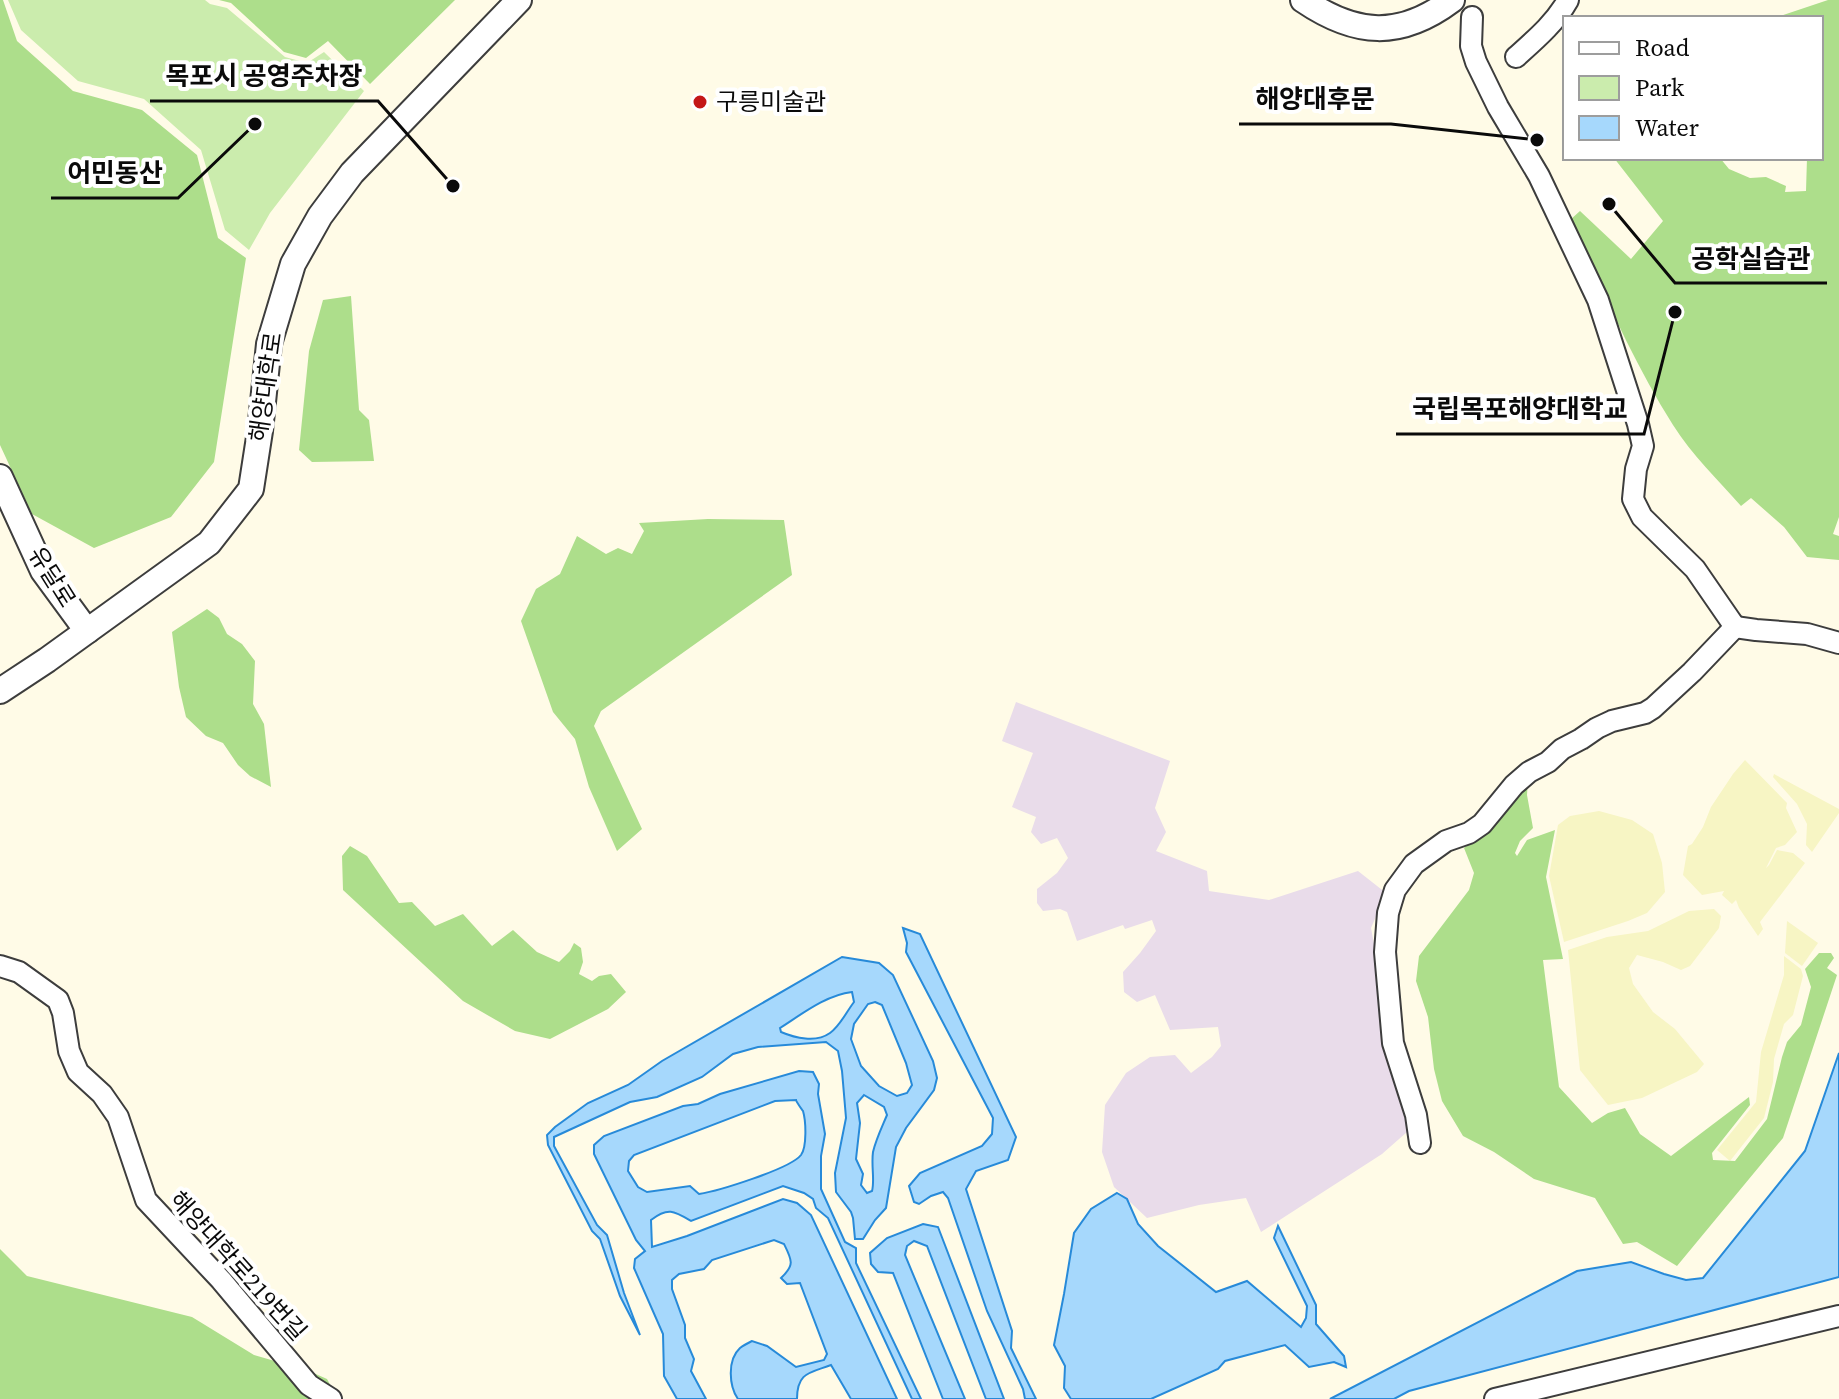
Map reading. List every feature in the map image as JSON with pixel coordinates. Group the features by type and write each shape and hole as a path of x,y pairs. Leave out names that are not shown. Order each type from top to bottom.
{"street":[{"name":"해양대학로","path":"0,691 209,543 251,489 269,344 293,264 320,216 352,173 519,0"},
{"path":"1303,0 1322,13 1352,24 1383,29 1418,21 1452,0"},
{"path":"1516,57 1546,31 1568,0"},
{"path":"1472,17 1471,46 1476,62 1498,107 1539,176 1598,300 1643,446 1636,469 1633,499 1642,517 1695,569 1735,627 1807,634 1839,643"},
{"name":"유달로","path":"0,477 43,571 87,631"},
{"path":"1420,1143 1416,1115 1393,1043 1385,952 1388,913 1395,890 1414,864 1446,841 1469,833 1482,824 1514,785 1529,772 1597,728 1653,708 1735,627"},
{"name":"해양대학로219번길","path":"0,966 19,972 58,1000 69,1051 78,1072 102,1094 118,1117 146,1200 221,1280 309,1385 331,1399"},
{"path":"1495,1399 1839,1316"}],"shaded area":[{"path":"1016,702 1170,761 1155,808 1166,832 1156,851 1207,871 1209,891 1269,900 1358,871 1386,893 1371,928 1407,1132 1382,1154 1261,1232 1246,1198 1199,1205 1147,1218 1114,1187 1102,1152 1105,1105 1126,1073 1150,1057 1175,1055 1191,1073 1221,1046 1218,1027 1170,1030 1155,995 1137,1002 1124,992 1123,972 1156,931 1152,920 1125,929 1123,925 1077,941 1067,912 1060,909 1043,911 1037,903 1037,889 1057,873 1068,858 1057,838 1041,844 1031,832 1036,817 1012,807 1033,753 1002,741"},
{"path":"1745,760 1787,803 1786,808 1797,832 1785,845 1776,848 1766,868 1777,850 1793,853 1805,863 1760,922 1763,929 1758,936 1736,900 1732,904 1722,895 1724,891 1702,895 1683,875 1688,846"},
{"path":"1774,774 1839,809 1812,852 1806,845 1807,824 1797,804 1773,777"},
{"path":"1599,811 1632,820 1653,834 1662,863 1665,892 1647,913 1564,942 1549,876 1558,825 1570,816"},
{"path":"1714,909 1721,916 1719,928 1690,966 1681,970 1637,955 1629,968 1633,984 1653,1012 1675,1029 1704,1064 1697,1072 1642,1098 1608,1105 1580,1070 1568,950 1607,937 1648,931 1689,911"},
{"path":"1787,921 1818,943 1802,966 1785,953"},
{"path":"1784,956 1801,969 1803,976 1793,1015 1784,1024 1774,1059 1773,1082 1764,1118 1730,1161 1717,1150 1756,1102 1761,1052 1784,975"}],"green space":[{"path":"0,0 3,0 17,41 73,91 142,110 197,155 218,238 246,258 214,462 171,517 94,548 32,514 0,445"},
{"path":"8,0 205,0 227,8 285,57 307,63 324,52 364,91 270,213 249,250 225,230 201,150 144,99 78,81 21,30"},
{"path":"219,0 455,0 370,84 328,41 306,58 284,52 231,3"},
{"path":"1828,0 1839,0 1839,517 1833,534 1839,536 1839,560 1807,557 1784,527 1751,498 1741,506 1688,447 1644,375 1570,220 1580,211 1631,259 1663,221 1616,160 1722,160 1729,169 1750,178 1766,177 1786,186 1785,192 1806,191 1807,160 1823,160 1823,16 1780,16"},
{"path":"351,296 359,410 369,420 374,461 312,462 299,450 309,351 323,300"},
{"path":"708,519 784,520 792,575 601,711 594,726 642,829 617,851 589,787 575,739 553,712 521,621 536,589 560,574 577,536 606,554 618,548 632,554 644,531 639,523"},
{"path":"207,609 219,618 227,634 242,644 255,661 253,704 264,724 271,787 250,776 223,743 206,736 186,717 172,632"},
{"path":"1528,778 1527,795 1533,828 1520,841 1515,853 1517,856 1527,840 1555,830 1546,877 1563,959 1543,960 1559,1087 1592,1123 1608,1113 1625,1108 1640,1134 1671,1156 1749,1097 1750,1105 1712,1153 1713,1160 1735,1161 1767,1119 1787,1042 1801,1025 1811,987 1805,969 1819,953 1831,953 1834,958 1827,968 1837,975 1783,1138 1677,1266 1637,1242 1623,1244 1595,1198 1534,1179 1463,1136 1442,1101 1434,1069 1428,1017 1416,981 1419,956 1469,890 1474,873 1464,848 1480,835"},
{"path":"350,846 367,856 399,903 412,902 435,926 463,914 492,946 513,930 537,952 559,962 574,943 581,948 583,962 579,974 592,981 611,974 626,992 608,1009 550,1039 515,1031 463,1001 343,890 342,856"},
{"path":"0,1249 27,1276 192,1317 254,1355 327,1379 338,1399 0,1399"}],"water":[{"path":"903,928 920,934 1016,1137 1008,1160 976,1171 966,1189 1012,1331 1011,1348 1036,1399 1025,1399 987,1311 948,1198 943,1192 919,1204 914,1202 909,1186 920,1173 982,1146 992,1134 993,1118 906,952"},
{"path":"842,957 879,963 893,975 933,1061 937,1078 934,1090 896,1147 886,1208 863,1239 855,1239 851,1212 836,1192 835,1173 846,1118 838,1051 826,1042 758,1047 733,1054 702,1077 657,1097 630,1102 554,1137 554,1146 597,1225 607,1235 640,1335 620,1296 600,1239 592,1231 548,1145 547,1135 588,1103 628,1085 662,1061","holes":["852,992 854,1002 830,1033 812,1039 781,1032 780,1028 814,1006","875,1002 882,1005 906,1063 912,1085 907,1093 897,1096 879,1086 861,1066 851,1039 854,1024 868,1004","864,1095 884,1107 887,1115 873,1152 873,1187 867,1193 861,1185 863,1174 856,1159 860,1123 857,1103"]},
{"path":"1839,1053 1839,1277 1409,1391 1394,1399 1330,1399 1577,1271 1631,1262 1686,1280 1703,1278 1805,1151"},
{"path":"799,1071 813,1072 819,1084 825,1134 821,1189 845,1242 856,1248 856,1263 921,1399 912,1399 828,1218 816,1208 813,1199 783,1186 691,1221 675,1213 662,1213 651,1220 652,1247 783,1199 797,1203 811,1215 897,1399 851,1399 831,1365 802,1378 797,1399 738,1399 731,1380 731,1366 736,1353 750,1342 767,1346 796,1367 824,1360 827,1354 800,1283 787,1284 781,1278 790,1266 790,1258 784,1244 774,1240 712,1260 704,1269 679,1274 672,1280 672,1289 685,1325 685,1338 694,1359 691,1371 706,1399 677,1399 664,1376 663,1334 634,1268 635,1259 645,1251 636,1240 594,1154 594,1145 604,1136 720,1094","holes":["796,1100 805,1121 803,1151 794,1161 769,1173 699,1194 690,1186 647,1192 638,1187 628,1171 629,1161 634,1155 775,1101"]},
{"path":"1117,1193 1127,1199 1138,1224 1158,1246 1216,1292 1247,1281 1301,1327 1307,1306 1274,1238 1278,1226 1316,1305 1316,1324 1344,1356 1346,1367 1334,1362 1309,1367 1285,1345 1225,1361 1218,1369 1151,1399 1071,1399 1064,1388 1065,1366 1054,1345 1074,1233 1091,1209"},
{"path":"923,1224 938,1227 1004,1399 986,1399 927,1246 914,1241 907,1246 905,1255 965,1399 943,1399 893,1273 878,1272 871,1264 870,1253 887,1238"}],"place":[{"name":"구릉미술관","path":"700,102"},
{"name":"어민동산","path":"255,124"},
{"name":"해양대후문","path":"1537,140"},
{"name":"목포시 공영주차장","path":"453,186"},
{"name":"공학실습관","path":"1609,204"},
{"name":"국립목포해양대학교","path":"1675,312"}]}
